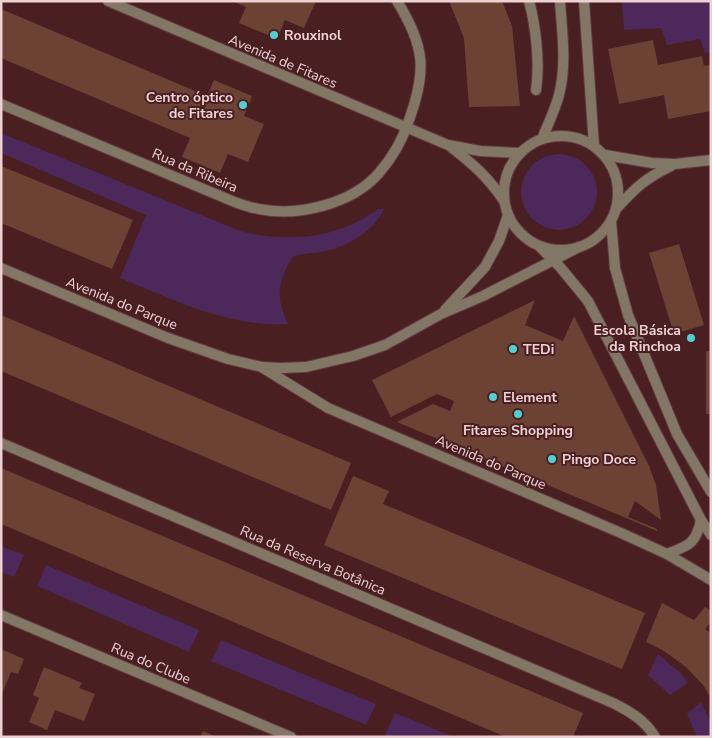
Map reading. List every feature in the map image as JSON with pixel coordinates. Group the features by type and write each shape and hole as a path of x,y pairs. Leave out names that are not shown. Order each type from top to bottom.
{"street":[{"name":"Avenida de Fitares","path":"108,1 448,145 488,152 520,153"},
{"name":"Rua da Ribeira","path":"1,104 237,203 259,209 282,212 323,206 364,186 379,174 395,151 407,128 419,90 421,54 416,34 397,1"},
{"path":"529,1 535,38 538,79 536,90"},
{"path":"542,138 559,96 563,72 564,53 560,1"},
{"path":"584,1 594,146"},
{"path":"537,245 565,250 579,247 592,241 612,221 617,208 619,194 612,166 594,146 581,139 568,136 542,138 530,144 520,153 506,175 504,201 508,215 515,227 553,260 588,301 700,520 711,535"},
{"name":"Avenida de Fitares","path":"448,145 478,168 492,182 504,201"},
{"path":"604,155 652,163 674,164 711,160"},
{"path":"617,208 637,186 651,175 674,164"},
{"name":"Avenida do Parque","path":"441,314 485,268 499,242 508,215"},
{"path":"612,221 615,268 628,315 677,434 711,492"},
{"name":"Avenida do Parque","path":"1,268 168,338 228,359 262,367 306,367 353,356 385,345 441,314 483,296 579,247"},
{"name":"Avenida do Parque","path":"262,367 328,408 546,500 667,554 711,580"},
{"name":"Rua da Reserva Botânica","path":"1,443 613,703 632,712 650,729 654,737"},
{"path":"667,554 694,541 699,531 700,520"},
{"name":"Rua do Clube","path":"1,615 291,737"}],"shaded area":[{"path":"622,1 711,1 711,52 705,53 700,39 667,45 661,28 624,30"},
{"path":"1,133 240,231 258,235 276,237 312,236 346,227 378,209 384,209 373,225 350,242 331,250 292,257 281,282 280,290 281,306 288,324 266,324 223,317 181,303 120,278 146,215 1,153"},
{"path":"559,154 573,157 586,165 594,178 597,192 594,206 586,219 573,227 559,230 545,227 532,219 524,206 521,192 524,178 532,165 545,157"},
{"path":"1,546 24,555 14,577 1,572"},
{"path":"46,565 199,630 189,652 37,586"},
{"path":"221,640 376,704 366,725 211,661"},
{"path":"658,654 679,672 688,683 670,695 648,675"},
{"path":"701,702 711,723 711,737 697,737 687,714"},
{"path":"395,713 454,737 389,737 385,735"}],"building":[{"path":"232,1 316,1 304,28 285,20 277,39 239,23 246,7"},
{"path":"449,1 502,1 512,26 520,106 469,107 464,38"},
{"path":"1,9 207,96 214,80 252,96 244,116 264,124 248,162 228,154 220,173 182,157 190,138 1,58"},
{"path":"653,40 658,65 702,56 704,66 711,65 711,111 668,119 664,95 619,104 608,49"},
{"path":"1,166 133,220 112,269 1,223"},
{"path":"679,244 704,325 674,334 649,253"},
{"name":"Fitares Shopping","path":"535,300 525,325 563,341 574,316 649,466 656,485 661,520 635,501 628,517 657,529 657,531 397,422 433,404 450,411 454,401 437,394 391,417 372,380"},
{"path":"1,315 351,463 331,510 1,371"},
{"path":"706,351 711,351 711,414 706,414"},
{"path":"1,468 583,713 573,737 506,737 1,524"},
{"path":"353,476 389,491 383,504 645,613 622,669 324,545"},
{"path":"662,603 694,620 705,607 711,611 711,622 705,629 711,633 711,698 703,685 686,667 664,651 646,642"},
{"path":"1,649 24,659 18,674 11,672 1,696"},
{"path":"44,667 82,683 79,688 95,694 84,721 55,710 47,730 29,722 39,698 33,695"},
{"path":"203,731 217,737 200,737"}],"place":[{"name":"Rouxinol","path":"274,35"},
{"name":"Centro óptico de Fitares","path":"243,105"},
{"name":"Escola Básica da Rinchoa","path":"691,338"},
{"name":"TEDi","path":"513,349"},
{"name":"Element","path":"493,397"},
{"name":"Fitares Shopping","path":"518,414"},
{"name":"Pingo Doce","path":"552,459"}]}
